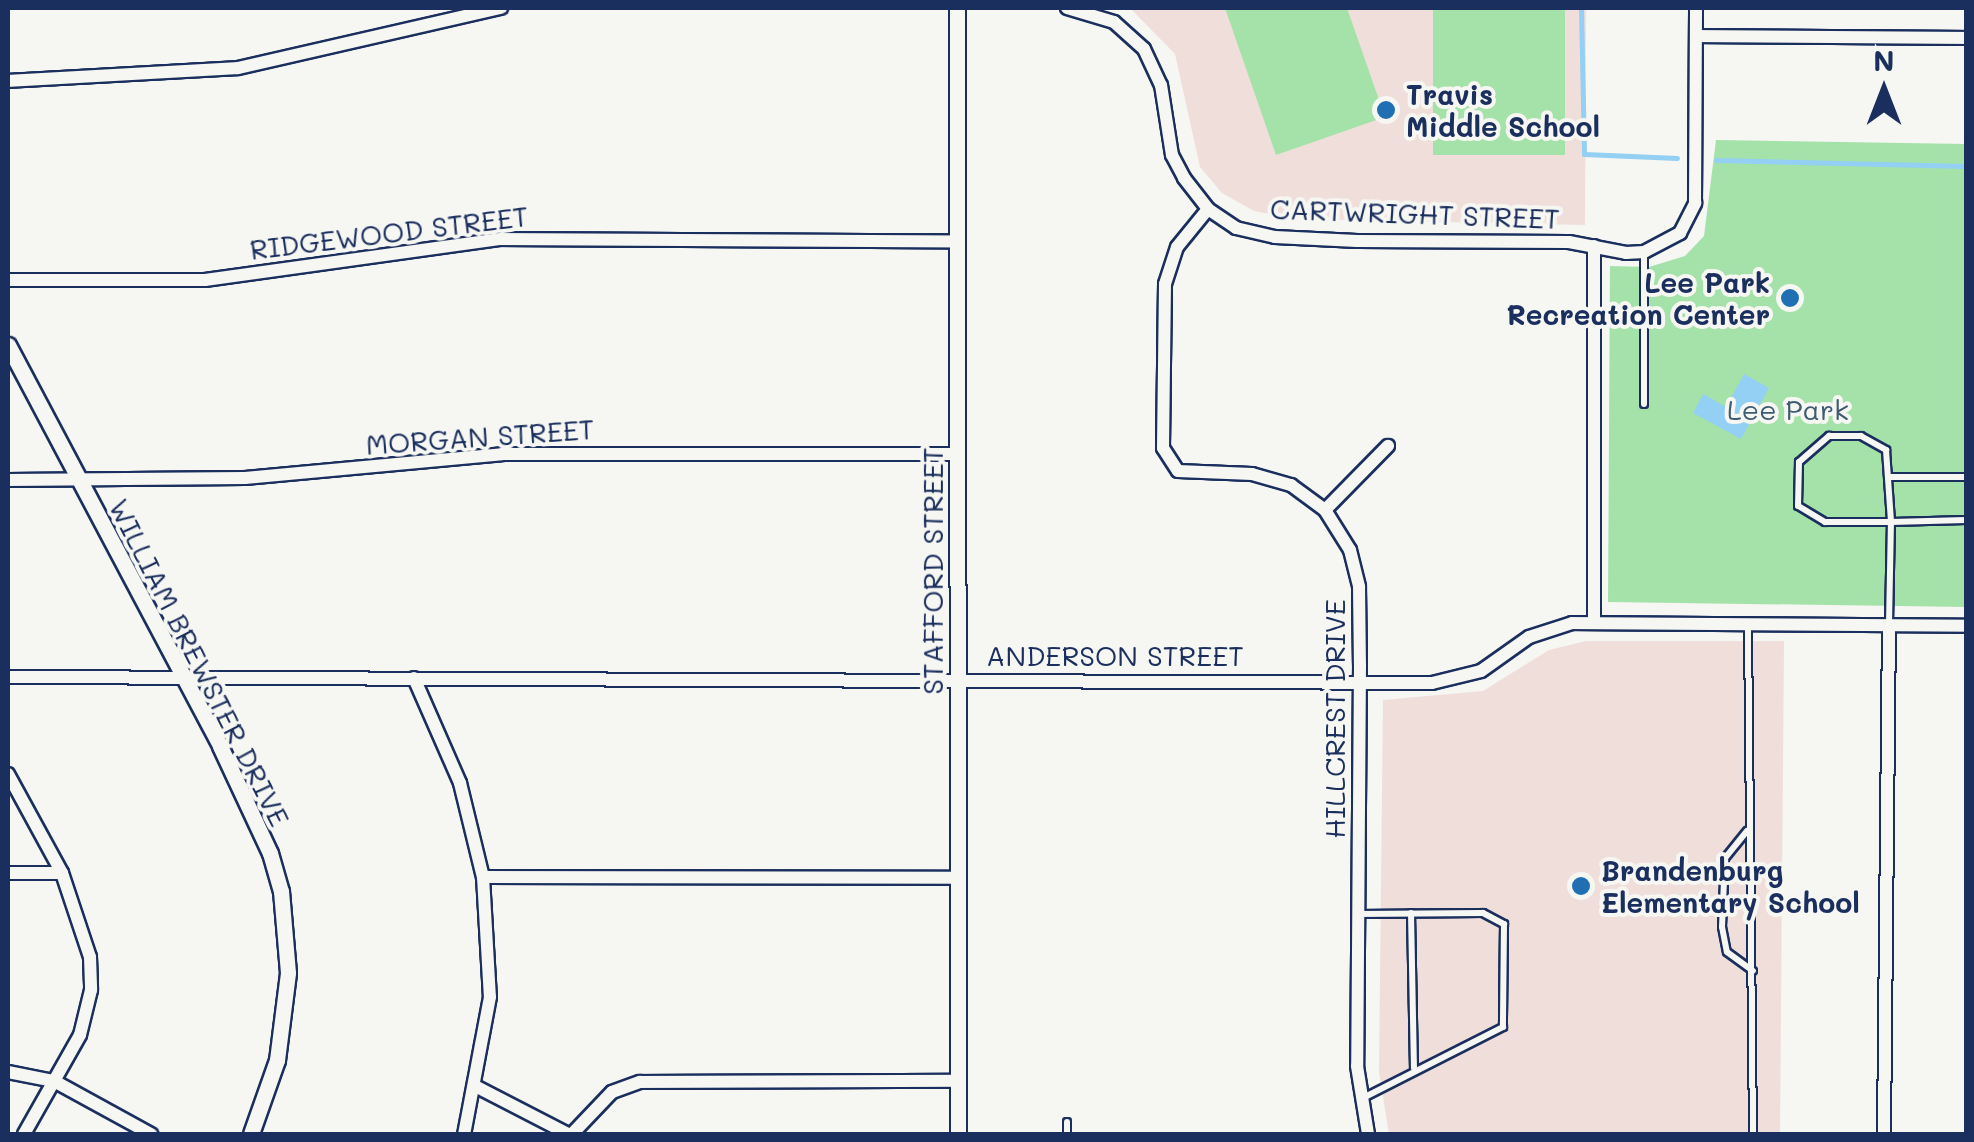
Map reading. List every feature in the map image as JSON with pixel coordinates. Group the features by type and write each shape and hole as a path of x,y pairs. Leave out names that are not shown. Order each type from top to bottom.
{"street":[{"path":"8,81 238,68 502,8"},
{"name":"STAFFORD STREET","path":"957,8 958,1134"},
{"name":"CARTWRIGHT STREET","path":"1067,8 1114,22 1144,48 1162,85 1172,154 1208,209 1236,228 1275,237 1594,246 1644,252"},
{"path":"1644,252 1680,233 1695,203 1696,8"},
{"path":"1696,36 1966,38"},
{"name":"HILLCREST DRIVE","path":"1208,209 1178,247 1165,284 1166,460 1178,471 1269,478 1324,510 1350,550 1359,587 1360,1100 1368,1134"},
{"name":"RIDGEWOOD STREET","path":"8,280 205,280 501,239 957,241"},
{"path":"1594,246 1594,622"},
{"name":"WILLIAM BREWSTER DRIVE","path":"8,345 251,806 281,892 285,1016 251,1134"},
{"path":"1324,510 1388,446"},
{"name":"MORGAN STREET","path":"8,480 245,478 502,454 956,454"},
{"name":"ANDERSON STREET","path":"8,677 1450,681 1481,671 1543,631 1594,622 1966,626"},
{"path":"1884,1134 1889,625"},
{"path":"414,678 460,782 483,877 490,997 477,1087 464,1134"},
{"path":"8,774 62,872 86,934 91,990 80,1035 24,1134"},
{"path":"8,873 62,872"},
{"path":"483,877 958,878"},
{"path":"8,1072 54,1081 150,1134"},
{"path":"477,1087 570,1134 612,1092 640,1082 958,1081"}],"lane":[{"path":"1644,252 1644,404"},
{"path":"1889,625 1891,522 1891,477 1886,450 1861,436 1818,440 1799,462 1798,506 1805,515 1825,522 1891,522 1966,520"},
{"path":"1891,477 1966,477"},
{"path":"1748,624 1753,1134"},
{"path":"1748,830 1725,858 1722,927 1727,952 1754,972"},
{"path":"1358,914 1483,913 1504,924 1503,1027 1414,1068 1360,1100"},
{"path":"1411,914 1414,1068"},
{"path":"1067,1122 1067,1134"}],"shaded area":[{"name":"Travis Middle School","path":"1130,8 1586,8 1585,225 1295,219 1254,211 1222,193 1200,167 1175,54"},
{"name":"Brandenburg Elementary School","path":"1586,641 1784,641 1780,1134 1389,1134 1379,1072 1383,700 1483,691 1549,650"}],"green space":[{"path":"1225,8 1347,8 1385,117 1276,155"},
{"path":"1433,8 1565,8 1565,155 1433,155"},
{"name":"Lee Park","path":"1716,140 1966,144 1966,607 1608,602 1610,266 1649,267 1685,256 1704,236"}],"water":[{"path":"1744,374 1769,388 1741,439 1693,413 1703,394 1726,407"}],"waterway":[{"path":"1581,8 1584,154 1677,158"},
{"path":"1716,160 1966,166"}],"place":[{"name":"Travis Middle School","path":"1386,110"},
{"name":"Lee Park Recreation Center","path":"1790,298"},
{"name":"Brandenburg Elementary School","path":"1581,886"}]}
